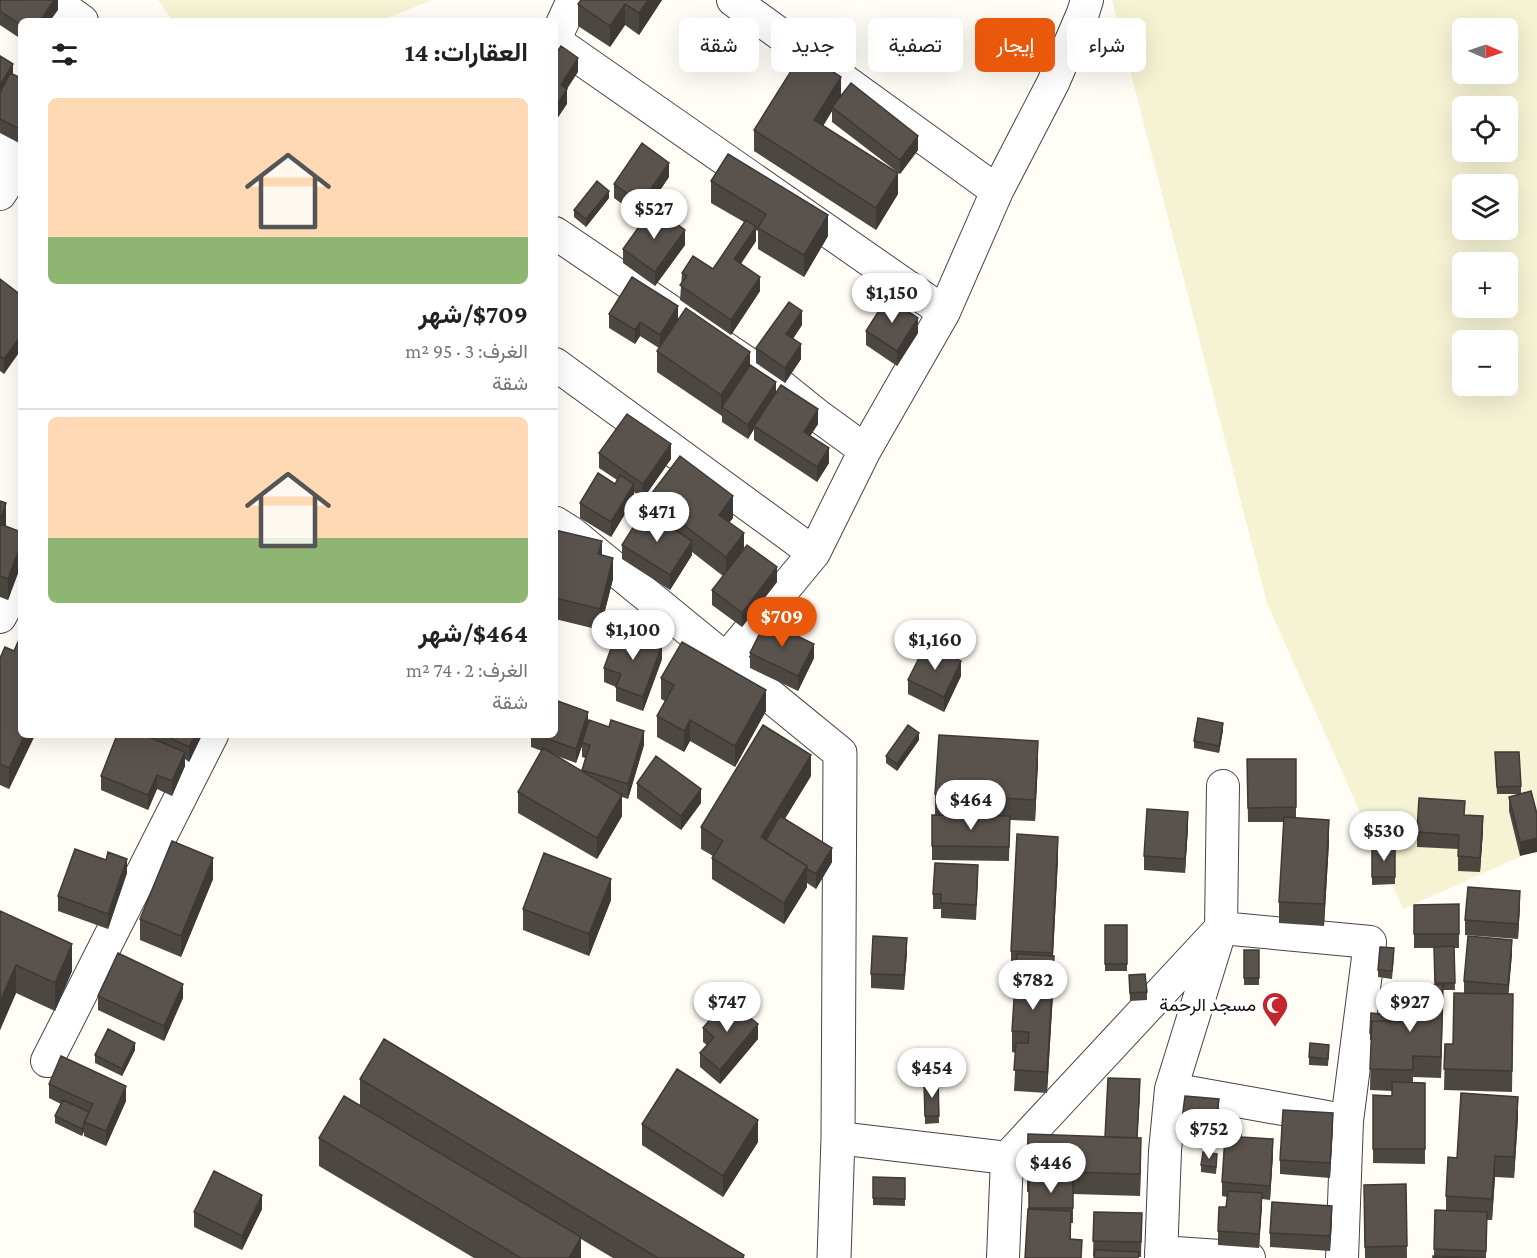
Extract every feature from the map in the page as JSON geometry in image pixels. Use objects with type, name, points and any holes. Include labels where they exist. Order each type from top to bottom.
[{"type":"street","points":[[53,0],[78,18]]},
{"type":"street","points":[[558,33],[573,0]]},
{"type":"street","points":[[733,0],[997,191]]},
{"type":"street","points":[[726,659],[814,553],[865,450],[944,312],[997,191],[1053,83],[1087,0]]},
{"type":"street","points":[[558,42],[944,312]]},
{"type":"street","points":[[0,149],[18,162]]},
{"type":"street","points":[[0,194],[18,168]]},
{"type":"street","points":[[558,235],[781,386],[865,450]]},
{"type":"street","points":[[558,366],[814,553]]},
{"type":"street","points":[[558,525],[571,533],[840,753],[838,1138],[834,1258]]},
{"type":"street","points":[[0,617],[18,584]]},
{"type":"street","points":[[47,1060],[210,738]]},
{"type":"street","points":[[1223,786],[1221,928],[1171,1089],[1165,1151],[1161,1255],[1249,1258]]},
{"type":"street","points":[[1221,928],[1370,942],[1347,1121],[1342,1258]]},
{"type":"street","points":[[1003,1258],[1007,1158],[1221,928]]},
{"type":"street","points":[[1171,1089],[1347,1121]]},
{"type":"street","points":[[838,1138],[1007,1158]]},
{"type":"shaded area","points":[[158,0],[432,0],[387,18],[171,18]]},
{"type":"shaded area","points":[[1112,0],[1537,0],[1537,849],[1403,909],[1267,603],[1131,72],[1146,72],[1146,18],[1117,18]]},
{"type":"building","points":[[0,0],[54,0],[42,18],[18,18],[18,23],[0,11]]},
{"type":"building","points":[[581,0],[648,0],[639,13],[625,4],[610,26],[578,4]]},
{"type":"building","points":[[561,46],[578,58],[561,85],[567,89],[558,103],[558,50]]},
{"type":"building","points":[[0,56],[13,64],[0,85]]},
{"type":"building","points":[[790,72],[833,72],[841,77],[814,120],[898,173],[876,208],[754,130]]},
{"type":"building","points":[[10,73],[18,77],[18,128],[0,119],[0,93]]},
{"type":"building","points":[[851,83],[918,136],[900,160],[832,107]]},
{"type":"building","points":[[642,143],[669,163],[641,203],[614,184]]},
{"type":"building","points":[[728,154],[828,215],[804,255],[758,228],[766,214],[711,181]]},
{"type":"building","points":[[597,181],[609,191],[586,219],[574,210]]},
{"type":"building","points":[[653,207],[685,230],[655,272],[623,249]]},
{"type":"building","points":[[746,220],[756,227],[734,259],[760,277],[731,320],[680,285],[687,276],[682,273],[693,256],[713,269]]},
{"type":"building","points":[[632,277],[678,306],[660,335],[640,322],[635,330],[609,314]]},
{"type":"building","points":[[0,279],[18,293],[18,340],[4,359],[0,356]]},
{"type":"building","points":[[887,298],[918,318],[897,351],[866,331]]},
{"type":"building","points":[[789,302],[802,311],[786,334],[801,344],[785,368],[756,348]]},
{"type":"building","points":[[686,308],[750,352],[721,395],[657,351]]},
{"type":"building","points":[[750,365],[776,382],[748,425],[722,407]]},
{"type":"building","points":[[781,385],[818,409],[804,432],[829,448],[817,467],[754,426]]},
{"type":"building","points":[[627,414],[671,444],[643,484],[599,453]]},
{"type":"building","points":[[680,456],[733,496],[719,515],[744,533],[726,557],[648,498]]},
{"type":"building","points":[[598,473],[615,484],[620,475],[634,484],[611,522],[580,503]]},
{"type":"building","points":[[0,501],[6,503],[0,520]]},
{"type":"building","points":[[644,510],[692,541],[670,575],[622,545]]},
{"type":"building","points":[[0,524],[18,531],[18,552],[8,579],[0,576]]},
{"type":"building","points":[[558,531],[602,541],[598,554],[613,558],[600,609],[558,599]]},
{"type":"building","points":[[747,545],[777,567],[742,613],[712,590]]},
{"type":"building","points":[[766,621],[814,644],[798,676],[750,653]]},
{"type":"building","points":[[618,629],[662,645],[643,697],[616,687],[621,674],[604,668]]},
{"type":"building","points":[[18,642],[18,738],[24,738],[9,768],[0,764],[0,658],[5,647],[14,651]]},
{"type":"building","points":[[682,642],[766,690],[735,746],[690,720],[684,731],[657,716],[674,685],[661,678]]},
{"type":"building","points":[[926,644],[961,661],[944,697],[908,680]]},
{"type":"building","points":[[558,701],[588,712],[576,749],[545,738],[558,738]]},
{"type":"building","points":[[1198,718],[1223,723],[1219,746],[1194,741]]},
{"type":"building","points":[[589,720],[609,727],[611,720],[644,731],[628,784],[582,770],[590,745],[582,743]]},
{"type":"building","points":[[763,725],[811,755],[761,837],[807,866],[784,903],[712,858],[723,841],[701,827]]},
{"type":"building","points":[[908,725],[919,733],[897,764],[886,756]]},
{"type":"building","points":[[939,735],[1038,741],[1035,800],[935,794]]},
{"type":"building","points":[[116,738],[151,738],[185,752],[172,781],[157,775],[148,795],[101,776]]},
{"type":"building","points":[[170,738],[194,738],[189,747]]},
{"type":"building","points":[[543,748],[622,795],[597,838],[518,792]]},
{"type":"building","points":[[1495,752],[1519,752],[1521,786],[1497,787]]},
{"type":"building","points":[[656,756],[701,789],[681,816],[637,783]]},
{"type":"building","points":[[1247,759],[1296,759],[1296,807],[1248,808]]},
{"type":"building","points":[[1531,791],[1537,814],[1537,838],[1520,842],[1509,797]]},
{"type":"building","points":[[1419,798],[1465,801],[1464,815],[1483,816],[1480,858],[1458,856],[1459,835],[1417,832]]},
{"type":"building","points":[[1147,809],[1188,812],[1185,859],[1144,856]]},
{"type":"building","points":[[932,815],[1010,816],[1009,847],[932,846]]},
{"type":"building","points":[[780,816],[832,848],[816,874],[766,840]]},
{"type":"building","points":[[1284,817],[1329,820],[1324,904],[1279,902]]},
{"type":"building","points":[[1017,834],[1058,837],[1052,953],[1011,951]]},
{"type":"building","points":[[172,841],[213,858],[181,936],[140,919]]},
{"type":"building","points":[[1372,848],[1395,848],[1395,877],[1372,877]]},
{"type":"building","points":[[75,849],[106,860],[108,852],[127,859],[108,914],[58,896]]},
{"type":"building","points":[[544,853],[611,879],[589,934],[523,909]]},
{"type":"building","points":[[935,863],[978,865],[976,905],[941,903],[941,894],[933,894]]},
{"type":"building","points":[[1468,887],[1520,891],[1518,924],[1465,920]]},
{"type":"building","points":[[1459,904],[1459,934],[1414,934],[1414,905]]},
{"type":"building","points":[[0,911],[72,944],[55,983],[16,965],[0,1002]]},
{"type":"building","points":[[1105,925],[1127,925],[1127,964],[1105,964]]},
{"type":"building","points":[[873,936],[907,938],[904,975],[871,974]]},
{"type":"building","points":[[1468,936],[1512,940],[1508,985],[1464,981]]},
{"type":"building","points":[[1454,946],[1455,983],[1435,983],[1434,947]]},
{"type":"building","points":[[1380,947],[1394,948],[1392,971],[1378,970]]},
{"type":"building","points":[[1244,950],[1259,950],[1259,978],[1244,978]]},
{"type":"building","points":[[118,953],[183,984],[164,1026],[98,996]]},
{"type":"building","points":[[1017,954],[1054,956],[1047,1072],[1014,1070],[1016,1043],[1028,1043],[1029,1032],[1012,1031]]},
{"type":"building","points":[[1145,974],[1147,992],[1130,993],[1129,975]]},
{"type":"building","points":[[1413,984],[1443,985],[1441,1057],[1413,1056],[1413,1070],[1370,1069],[1372,1021],[1412,1022]]},
{"type":"building","points":[[1454,993],[1513,994],[1512,1071],[1444,1069],[1445,1044],[1453,1044]]},
{"type":"building","points":[[727,999],[758,1024],[720,1070],[700,1053],[714,1037],[703,1028]]},
{"type":"building","points":[[1371,1013],[1402,1016],[1401,1022],[1372,1021],[1370,1033]]},
{"type":"building","points":[[108,1029],[135,1043],[122,1069],[95,1055]]},
{"type":"building","points":[[384,1039],[744,1255],[743,1258],[658,1258],[360,1079]]},
{"type":"building","points":[[1310,1043],[1329,1045],[1328,1059],[1309,1057]]},
{"type":"building","points":[[61,1056],[126,1086],[106,1131],[84,1122],[93,1104],[49,1084]]},
{"type":"building","points":[[677,1069],[758,1120],[723,1176],[642,1124]]},
{"type":"building","points":[[1108,1078],[1140,1079],[1137,1138],[1105,1137]]},
{"type":"building","points":[[924,1082],[938,1082],[939,1116],[925,1116]]},
{"type":"building","points":[[1392,1082],[1425,1083],[1425,1149],[1373,1149],[1373,1095],[1392,1096]]},
{"type":"building","points":[[1461,1093],[1518,1097],[1514,1157],[1495,1156],[1492,1199],[1446,1196],[1448,1157],[1457,1158]]},
{"type":"building","points":[[344,1096],[581,1237],[569,1258],[521,1258],[319,1138]]},
{"type":"building","points":[[1185,1096],[1219,1099],[1216,1123],[1182,1119]]},
{"type":"building","points":[[63,1100],[89,1112],[82,1129],[55,1116]]},
{"type":"building","points":[[1283,1110],[1333,1113],[1330,1163],[1280,1160]]},
{"type":"building","points":[[1218,1124],[1241,1124],[1241,1136],[1218,1136]]},
{"type":"building","points":[[1028,1134],[1141,1138],[1140,1174],[1027,1171]]},
{"type":"building","points":[[1225,1136],[1273,1139],[1270,1186],[1222,1182]]},
{"type":"building","points":[[1203,1152],[1217,1154],[1216,1167],[1201,1165]]},
{"type":"building","points":[[214,1171],[262,1195],[242,1236],[194,1212]]},
{"type":"building","points":[[873,1177],[905,1178],[905,1199],[873,1198]]},
{"type":"building","points":[[1029,1179],[1073,1179],[1073,1208],[1029,1208]]},
{"type":"building","points":[[1406,1184],[1407,1246],[1365,1247],[1364,1185]]},
{"type":"building","points":[[1228,1191],[1262,1193],[1259,1234],[1218,1231],[1219,1207],[1226,1207]]},
{"type":"building","points":[[1272,1202],[1332,1206],[1330,1236],[1270,1233]]},
{"type":"building","points":[[1028,1209],[1071,1211],[1070,1239],[1082,1240],[1081,1258],[1025,1258]]},
{"type":"building","points":[[1435,1210],[1487,1212],[1486,1251],[1434,1249]]},
{"type":"building","points":[[1094,1212],[1142,1213],[1141,1242],[1093,1241]]},
{"type":"building","points":[[1095,1250],[1139,1252],[1138,1258],[1094,1258]]},
{"type":"building","points":[[1433,1256],[1484,1258],[1433,1258]]},
{"type":"place","name":"مسجد الرحمة","points":[[1275,1028]]}]
